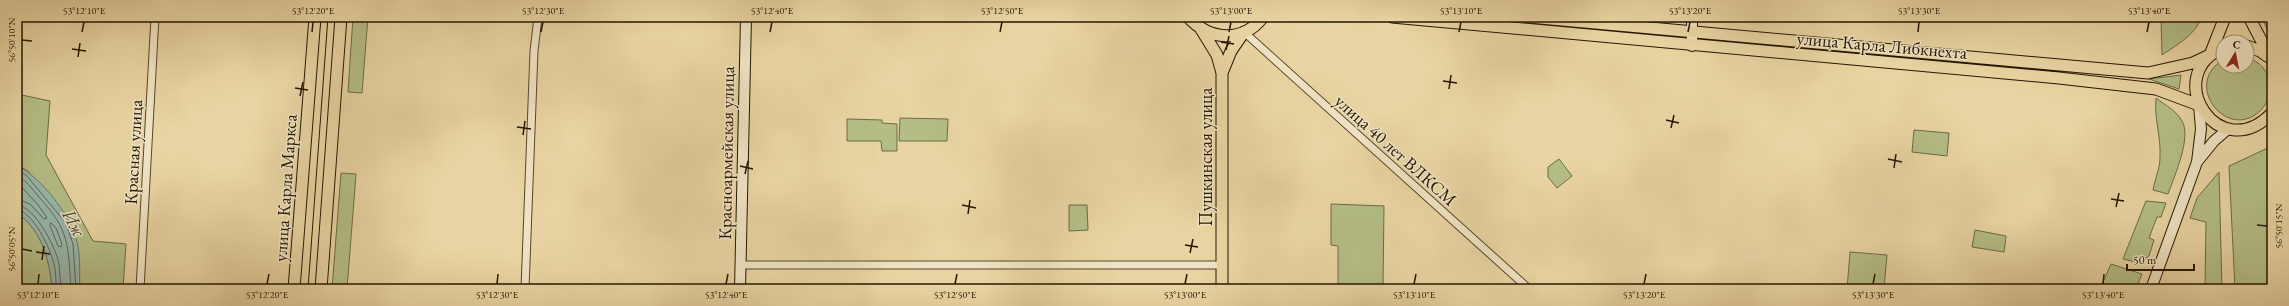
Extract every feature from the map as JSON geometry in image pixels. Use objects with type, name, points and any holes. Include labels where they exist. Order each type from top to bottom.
[{"type":"main road","name":"улица Карла Маркса","points":[[294,289],[315,17]]},
{"type":"main road","points":[[321,289],[341,17]]},
{"type":"main road","points":[[1188,17],[1201,29],[1222,37],[1244,32],[1263,19]]},
{"type":"main road","name":"улица Карла Либкнехта","points":[[1392,17],[1692,46],[2060,78],[2145,88],[2172,94],[2199,105]]},
{"type":"main road","name":"улица Карла Либкнехта","points":[[1529,17],[2148,73],[2193,63],[2215,52]]},
{"type":"main road","points":[[2225,17],[2210,55],[2202,66],[2197,78],[2196,92],[2199,105],[2206,116],[2216,124],[2228,129],[2247,129],[2268,120],[2272,113]]},
{"type":"main road","points":[[2249,17],[2272,60]]},
{"type":"main road","name":"Пушкинская улица","points":[[1201,29],[1217,55],[1222,73],[1222,289]]},
{"type":"main road","name":"Пушкинская улица","points":[[1222,73],[1231,51],[1244,32]]},
{"type":"main road","points":[[2255,49],[2272,60]]},
{"type":"street","name":"Красная улица","points":[[140,289],[155,17]]},
{"type":"street","points":[[525,289],[534,51],[538,17]]},
{"type":"street","name":"Красноармейская улица","points":[[740,289],[746,17]]},
{"type":"street","points":[[1692,17],[1692,46]]},
{"type":"street","name":"улица 40 лет ВЛКСМ","points":[[1244,32],[1529,289]]},
{"type":"street","points":[[2151,289],[2197,162],[2201,129],[2199,105]]},
{"type":"street","points":[[2197,162],[2214,141],[2228,129]]},
{"type":"street","points":[[740,265],[1222,265]]},
{"type":"green space","points":[[353,17],[368,17],[362,93],[348,92]]},
{"type":"green space","points":[[2161,17],[2201,17],[2199,23],[2190,34],[2179,44],[2162,55]]},
{"type":"green space","points":[[2263,17],[2272,17],[2272,36],[2265,25]]},
{"type":"green space","points":[[2255,61],[2260,64],[2268,76],[2270,86],[2270,93],[2266,103],[2260,111],[2247,119],[2235,119],[2223,115],[2214,106],[2208,95],[2207,82],[2211,70],[2215,67],[2215,74],[2255,74]]},
{"type":"green space","points":[[2181,75],[2179,89],[2149,79]]},
{"type":"green space","points":[[17,94],[50,101],[46,155],[93,241],[126,244],[123,289],[80,289],[77,244],[28,171],[17,165]]},
{"type":"green space","points":[[2156,98],[2180,117],[2185,128],[2184,147],[2168,194],[2153,190],[2160,157]]},
{"type":"green space","points":[[900,118],[948,119],[947,141],[899,141]]},
{"type":"green space","points":[[847,119],[882,120],[882,123],[897,124],[897,151],[882,151],[881,141],[847,141]]},
{"type":"green space","points":[[1914,130],[1949,133],[1947,156],[1912,152]]},
{"type":"green space","points":[[2272,146],[2272,289],[2235,289],[2229,166]]},
{"type":"green space","points":[[1559,159],[1572,176],[1557,188],[1548,177],[1548,167]]},
{"type":"green space","points":[[2219,172],[2222,289],[2205,289],[2206,222],[2190,218],[2197,198]]},
{"type":"green space","points":[[341,173],[356,174],[347,289],[332,289]]},
{"type":"green space","points":[[2146,201],[2166,203],[2161,217],[2157,217],[2149,238],[2154,240],[2149,256],[2140,263],[2123,259]]},
{"type":"green space","points":[[1331,204],[1384,206],[1383,289],[1338,289],[1338,246],[1331,245]]},
{"type":"green space","points":[[1069,205],[1087,205],[1088,230],[1069,231]]},
{"type":"green space","points":[[17,213],[26,220],[39,237],[47,257],[52,289],[17,289]]},
{"type":"green space","points":[[1975,230],[2006,236],[2004,252],[1972,247]]},
{"type":"green space","points":[[1850,252],[1887,255],[1884,289],[1847,289]]},
{"type":"green space","points":[[2111,264],[2142,274],[2136,289],[2100,289]]},
{"type":"water","name":"Иж","points":[[17,165],[27,171],[45,188],[54,198],[68,220],[77,242],[80,289],[52,289],[47,257],[39,237],[26,220],[17,213]]},
{"type":"tram line","points":[[308,289],[328,17]]}]
